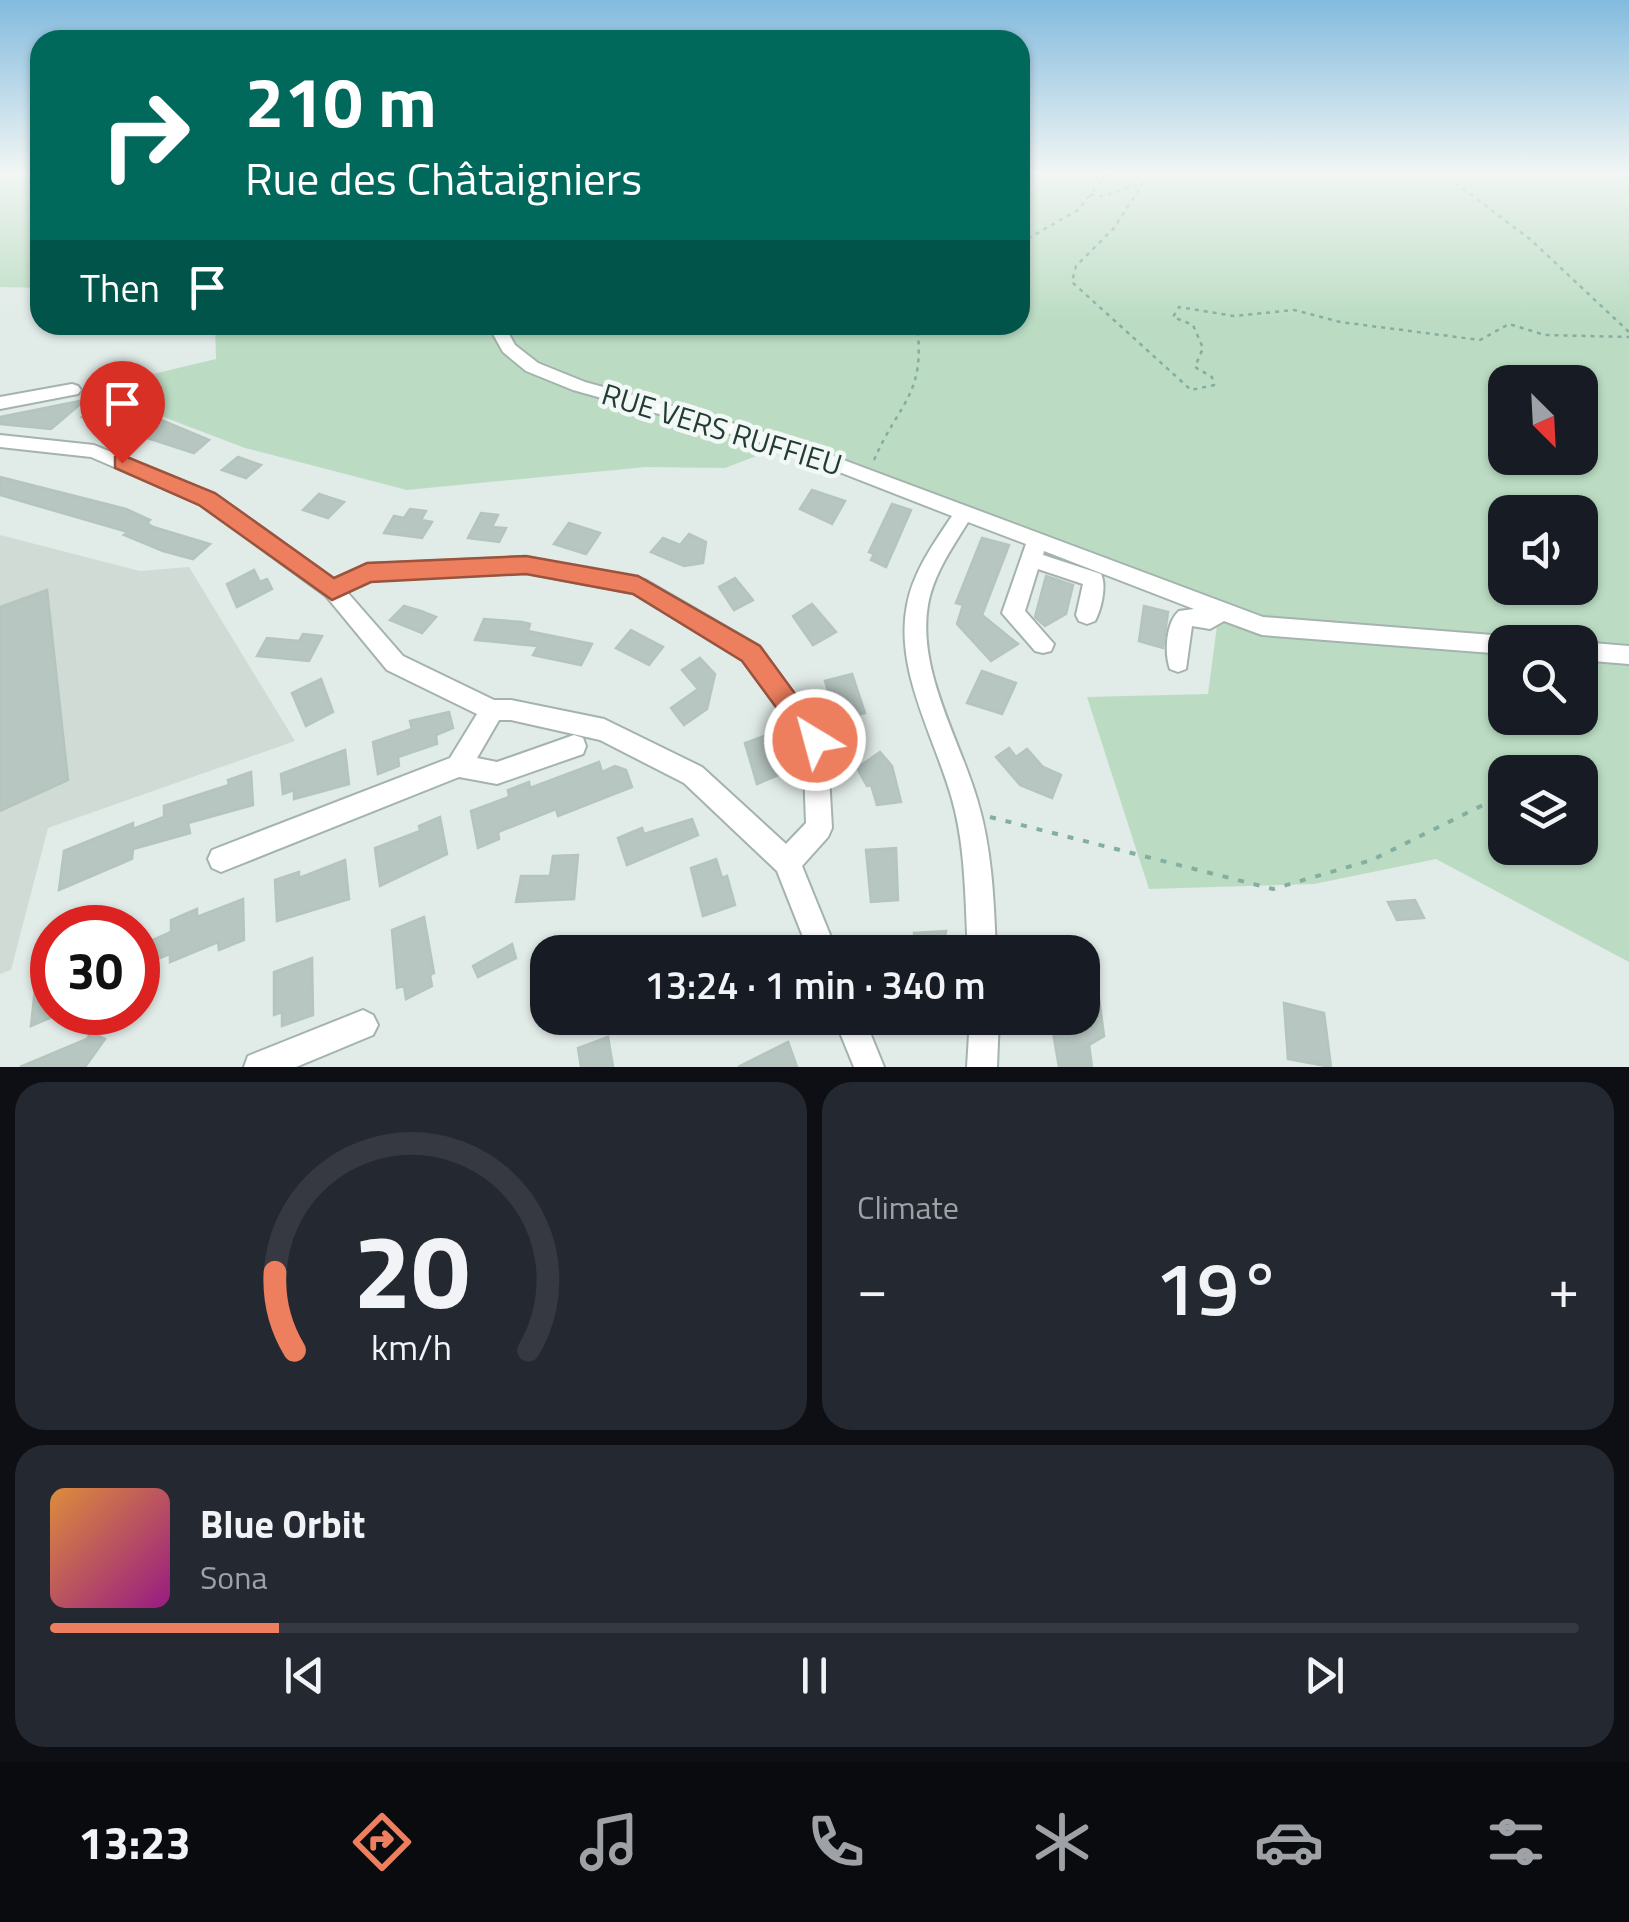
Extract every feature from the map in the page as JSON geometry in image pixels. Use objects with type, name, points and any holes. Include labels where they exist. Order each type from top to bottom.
[{"type":"street","name":"RUE VERS RUFFIEU","points":[[501,335],[508,348],[532,366],[579,386],[776,441],[965,511],[1035,549]]},
{"type":"street","points":[[0,402],[72,390]]},
{"type":"street","points":[[0,442],[94,451],[207,499],[332,590],[395,663],[492,710],[511,710],[604,730],[693,775],[787,862],[816,935]]},
{"type":"street","points":[[965,511],[932,564],[916,609],[926,679],[969,816],[978,871],[981,935]]},
{"type":"street","points":[[1035,549],[1262,626],[1488,644]]},
{"type":"street","points":[[1035,549],[1094,580],[1087,616]]},
{"type":"street","points":[[1035,549],[1012,613],[1044,644]]},
{"type":"street","points":[[332,590],[367,572],[526,565],[638,586],[751,654],[815,740],[819,828],[787,862]]},
{"type":"street","points":[[1178,662],[1181,621],[1187,617],[1210,620],[1219,612]]},
{"type":"street","points":[[1598,652],[1629,655]]},
{"type":"street","points":[[459,766],[492,710]]},
{"type":"street","points":[[221,859],[459,766],[497,773],[574,746]]},
{"type":"street","points":[[259,1067],[363,1024]]},
{"type":"street","points":[[856,1035],[869,1067]]},
{"type":"street","points":[[982,1067],[985,1035]]},
{"type":"path","points":[[1030,237],[1057,222]]},
{"type":"path","points":[[1118,222],[1076,266],[1072,282],[1191,390],[1206,390],[1214,385],[1212,377],[1195,368],[1203,348],[1193,325],[1173,317],[1179,307],[1234,316],[1294,310],[1340,322],[1480,340],[1509,324],[1544,335],[1629,334]]},
{"type":"path","points":[[1507,222],[1531,240],[1629,334]]},
{"type":"path","points":[[872,476],[874,457],[884,437],[914,398],[923,357],[919,335]]},
{"type":"path","points":[[969,816],[984,816],[1273,889],[1372,860],[1485,804]]},
{"type":"shaded area","points":[[0,535],[140,571],[189,567],[295,741],[48,828],[11,970],[0,974]]},
{"type":"green space","points":[[0,222],[30,222],[30,288],[0,287]]},
{"type":"green space","points":[[1030,222],[1629,222],[1629,962],[1436,859],[1314,884],[1149,889],[1087,697],[1208,694],[1218,618],[787,444],[725,468],[646,467],[407,490],[245,448],[90,389],[216,359],[215,335],[1030,335]]},
{"type":"building","points":[[85,400],[51,429],[0,424],[0,417]]},
{"type":"building","points":[[100,404],[157,423],[161,420],[209,440],[194,453],[82,417]]},
{"type":"building","points":[[238,457],[261,465],[246,478],[222,470]]},
{"type":"building","points":[[0,477],[126,509],[150,520],[147,523],[153,527],[210,544],[193,559],[163,551],[124,535],[128,532],[0,495]]},
{"type":"building","points":[[812,490],[845,501],[832,524],[800,509]]},
{"type":"building","points":[[319,494],[344,502],[328,518],[303,510]]},
{"type":"building","points":[[892,504],[911,510],[886,567],[871,560],[874,554],[869,552]]},
{"type":"building","points":[[410,509],[426,511],[421,520],[432,522],[422,538],[384,533],[394,516],[404,518]]},
{"type":"building","points":[[481,513],[498,515],[492,527],[506,528],[499,542],[468,538]]},
{"type":"building","points":[[569,523],[600,533],[586,554],[554,544]]},
{"type":"building","points":[[689,534],[706,542],[703,563],[684,566],[651,552],[663,538],[680,545]]},
{"type":"building","points":[[982,538],[1009,545],[982,615],[1018,644],[991,661],[957,624],[963,605],[956,603]]},
{"type":"building","points":[[254,570],[260,582],[267,579],[272,589],[237,607],[227,584]]},
{"type":"building","points":[[1046,576],[1073,585],[1066,614],[1045,626],[1035,617]]},
{"type":"building","points":[[735,578],[753,600],[734,610],[719,587]]},
{"type":"building","points":[[47,590],[68,780],[0,811],[0,607]]},
{"type":"building","points":[[812,604],[836,632],[813,645],[793,616]]},
{"type":"building","points":[[404,606],[436,617],[422,633],[390,620]]},
{"type":"building","points":[[1144,606],[1168,612],[1163,648],[1139,641]]},
{"type":"building","points":[[484,619],[522,622],[530,624],[528,631],[592,644],[581,665],[533,655],[538,646],[475,640]]},
{"type":"building","points":[[631,630],[663,647],[649,665],[616,648]]},
{"type":"building","points":[[303,634],[322,636],[309,661],[257,656],[267,638],[299,641]]},
{"type":"building","points":[[700,658],[715,674],[707,709],[684,725],[671,708],[698,689],[682,670]]},
{"type":"building","points":[[982,671],[1016,683],[1002,714],[967,703]]},
{"type":"building","points":[[852,674],[865,713],[837,719],[825,681]]},
{"type":"building","points":[[321,679],[333,712],[306,726],[292,693]]},
{"type":"building","points":[[449,712],[453,728],[436,735],[437,744],[398,757],[399,766],[378,774],[373,742],[412,729],[410,721]]},
{"type":"building","points":[[767,735],[783,773],[757,784],[745,743]]},
{"type":"building","points":[[1009,748],[1016,757],[1027,749],[1043,767],[1061,775],[1052,798],[1020,785],[996,757]]},
{"type":"building","points":[[345,750],[349,784],[294,799],[294,790],[283,794],[281,774]]},
{"type":"building","points":[[880,752],[892,766],[901,802],[877,805],[871,785],[867,786],[857,768]]},
{"type":"building","points":[[599,762],[602,772],[615,766],[626,770],[632,787],[558,816],[556,809],[498,832],[499,839],[478,848],[471,811],[509,797],[508,790],[529,782],[530,788]]},
{"type":"building","points":[[251,772],[253,805],[188,823],[190,833],[133,849],[132,859],[59,890],[64,851],[133,823],[133,829],[164,817],[164,806],[229,785],[228,780]]},
{"type":"building","points":[[440,817],[447,854],[380,886],[375,848],[420,831],[419,826]]},
{"type":"building","points":[[692,819],[698,835],[627,865],[618,838],[642,828],[644,834]]},
{"type":"building","points":[[896,848],[898,900],[871,902],[866,850]]},
{"type":"building","points":[[578,855],[574,899],[516,902],[521,876],[550,876],[553,856]]},
{"type":"building","points":[[716,859],[722,878],[727,876],[735,905],[703,916],[691,868]]},
{"type":"building","points":[[345,860],[349,899],[277,921],[275,880],[299,872],[299,878]]},
{"type":"building","points":[[243,899],[244,940],[219,950],[218,942],[170,962],[170,954],[160,958],[160,937],[171,932],[171,920],[197,909],[197,917]]},
{"type":"building","points":[[1415,900],[1424,918],[1397,920],[1388,902]]},
{"type":"building","points":[[424,917],[434,973],[430,975],[432,986],[406,999],[404,986],[397,988],[392,930]]},
{"type":"building","points":[[946,931],[945,935],[914,933]]},
{"type":"building","points":[[512,944],[516,958],[478,977],[473,966]]},
{"type":"building","points":[[312,958],[313,1015],[282,1026],[282,1012],[274,1015],[274,972]]},
{"type":"building","points":[[1284,1003],[1324,1013],[1331,1067],[1288,1059]]},
{"type":"building","points":[[1100,1006],[1104,1036],[1089,1045],[1092,1067],[1059,1067],[1054,1035],[1100,1035]]},
{"type":"building","points":[[97,1035],[105,1039],[85,1067],[20,1067]]},
{"type":"building","points":[[608,1037],[613,1067],[581,1067],[578,1048]]},
{"type":"building","points":[[788,1042],[797,1067],[738,1067]]},
{"type":"route","points":[[122,463],[207,499],[332,590],[367,572],[526,565],[638,586],[751,654],[815,740]]}]
